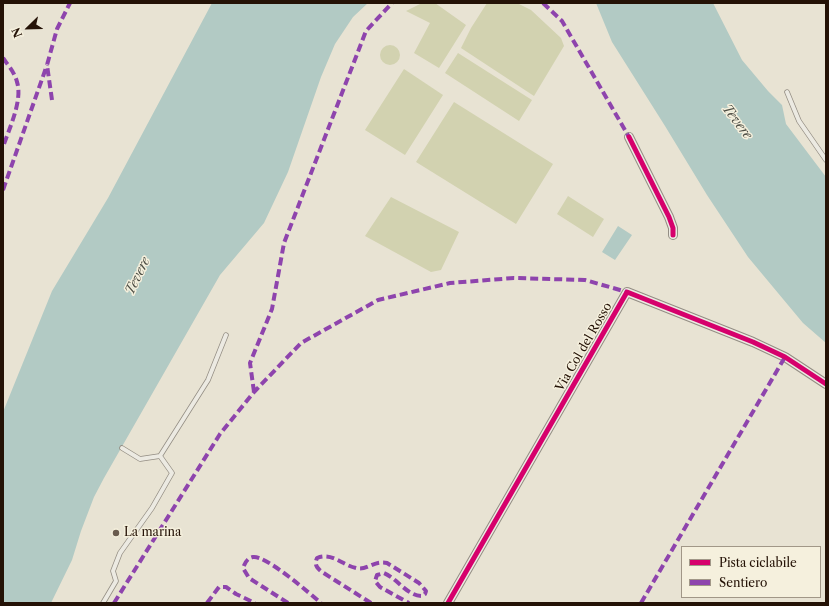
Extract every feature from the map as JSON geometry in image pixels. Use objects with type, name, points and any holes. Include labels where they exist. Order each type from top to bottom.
[{"type":"street","points":[[629,137],[669,217],[673,228],[673,235]]},
{"type":"street","name":"Via Col del Rosso","points":[[448,603],[627,292],[753,342],[785,358],[826,384]]},
{"type":"lane","points":[[787,92],[799,121],[826,160]]},
{"type":"lane","points":[[122,448],[140,459],[160,456],[208,380],[226,335]]},
{"type":"lane","points":[[103,603],[116,581],[113,571],[120,552],[152,508],[172,473],[160,456]]},
{"type":"green space","points":[[422,3],[435,3],[466,25],[439,68],[414,53],[430,23],[406,11]]},
{"type":"green space","points":[[487,3],[517,3],[531,10],[561,38],[564,46],[534,96],[461,48],[471,28]]},
{"type":"green space","points":[[386,45],[394,45],[400,51],[400,59],[394,65],[386,65],[380,59],[380,51]]},
{"type":"green space","points":[[458,53],[532,100],[519,121],[445,73]]},
{"type":"green space","points":[[404,69],[443,95],[405,155],[365,130]]},
{"type":"green space","points":[[454,102],[553,164],[516,224],[416,162]]},
{"type":"green space","points":[[568,196],[604,219],[593,237],[557,214]]},
{"type":"green space","points":[[391,197],[459,232],[441,270],[431,272],[365,236]]},
{"type":"water","name":"Tevere","points":[[212,3],[368,3],[353,17],[335,44],[321,77],[288,172],[264,223],[220,275],[104,478],[94,497],[72,560],[51,603],[3,603],[3,412],[52,291],[108,198]]},
{"type":"water","name":"Tevere","points":[[596,3],[713,3],[742,60],[782,105],[786,124],[826,177],[826,343],[803,323],[748,257],[707,195],[612,42]]},
{"type":"water","points":[[618,226],[632,235],[615,260],[602,252]]},
{"type":"marked path","points":[[52,100],[47,65],[57,29],[70,3]]},
{"type":"marked path","points":[[254,392],[250,363],[272,309],[284,243],[366,31],[392,3]]},
{"type":"marked path","points":[[543,3],[562,21],[629,137]]},
{"type":"marked path","points":[[3,58],[15,75],[18,89],[17,106],[3,147]]},
{"type":"marked path","points":[[3,190],[47,65]]},
{"type":"marked path","points":[[114,603],[220,434],[254,392],[301,343],[378,300],[450,283],[514,278],[585,280],[627,292]]},
{"type":"marked path","points":[[641,603],[785,357]]},
{"type":"marked path","points":[[288,603],[249,578],[243,568],[245,563],[253,557],[267,562],[277,568],[321,603]]},
{"type":"marked path","points":[[371,603],[320,571],[316,564],[317,558],[332,558],[360,569],[382,562],[387,563],[419,583],[426,591],[422,596],[417,595],[407,590],[384,573],[377,575],[375,581],[380,587],[409,603]]},
{"type":"marked path","points":[[207,603],[219,587],[226,587],[236,594],[255,603]]},
{"type":"cycle path","points":[[629,137],[669,217],[673,228],[673,235]]},
{"type":"cycle path","points":[[448,603],[627,292],[753,342],[785,357],[826,384]]},
{"type":"place","name":"La marina","points":[[116,533]]}]
